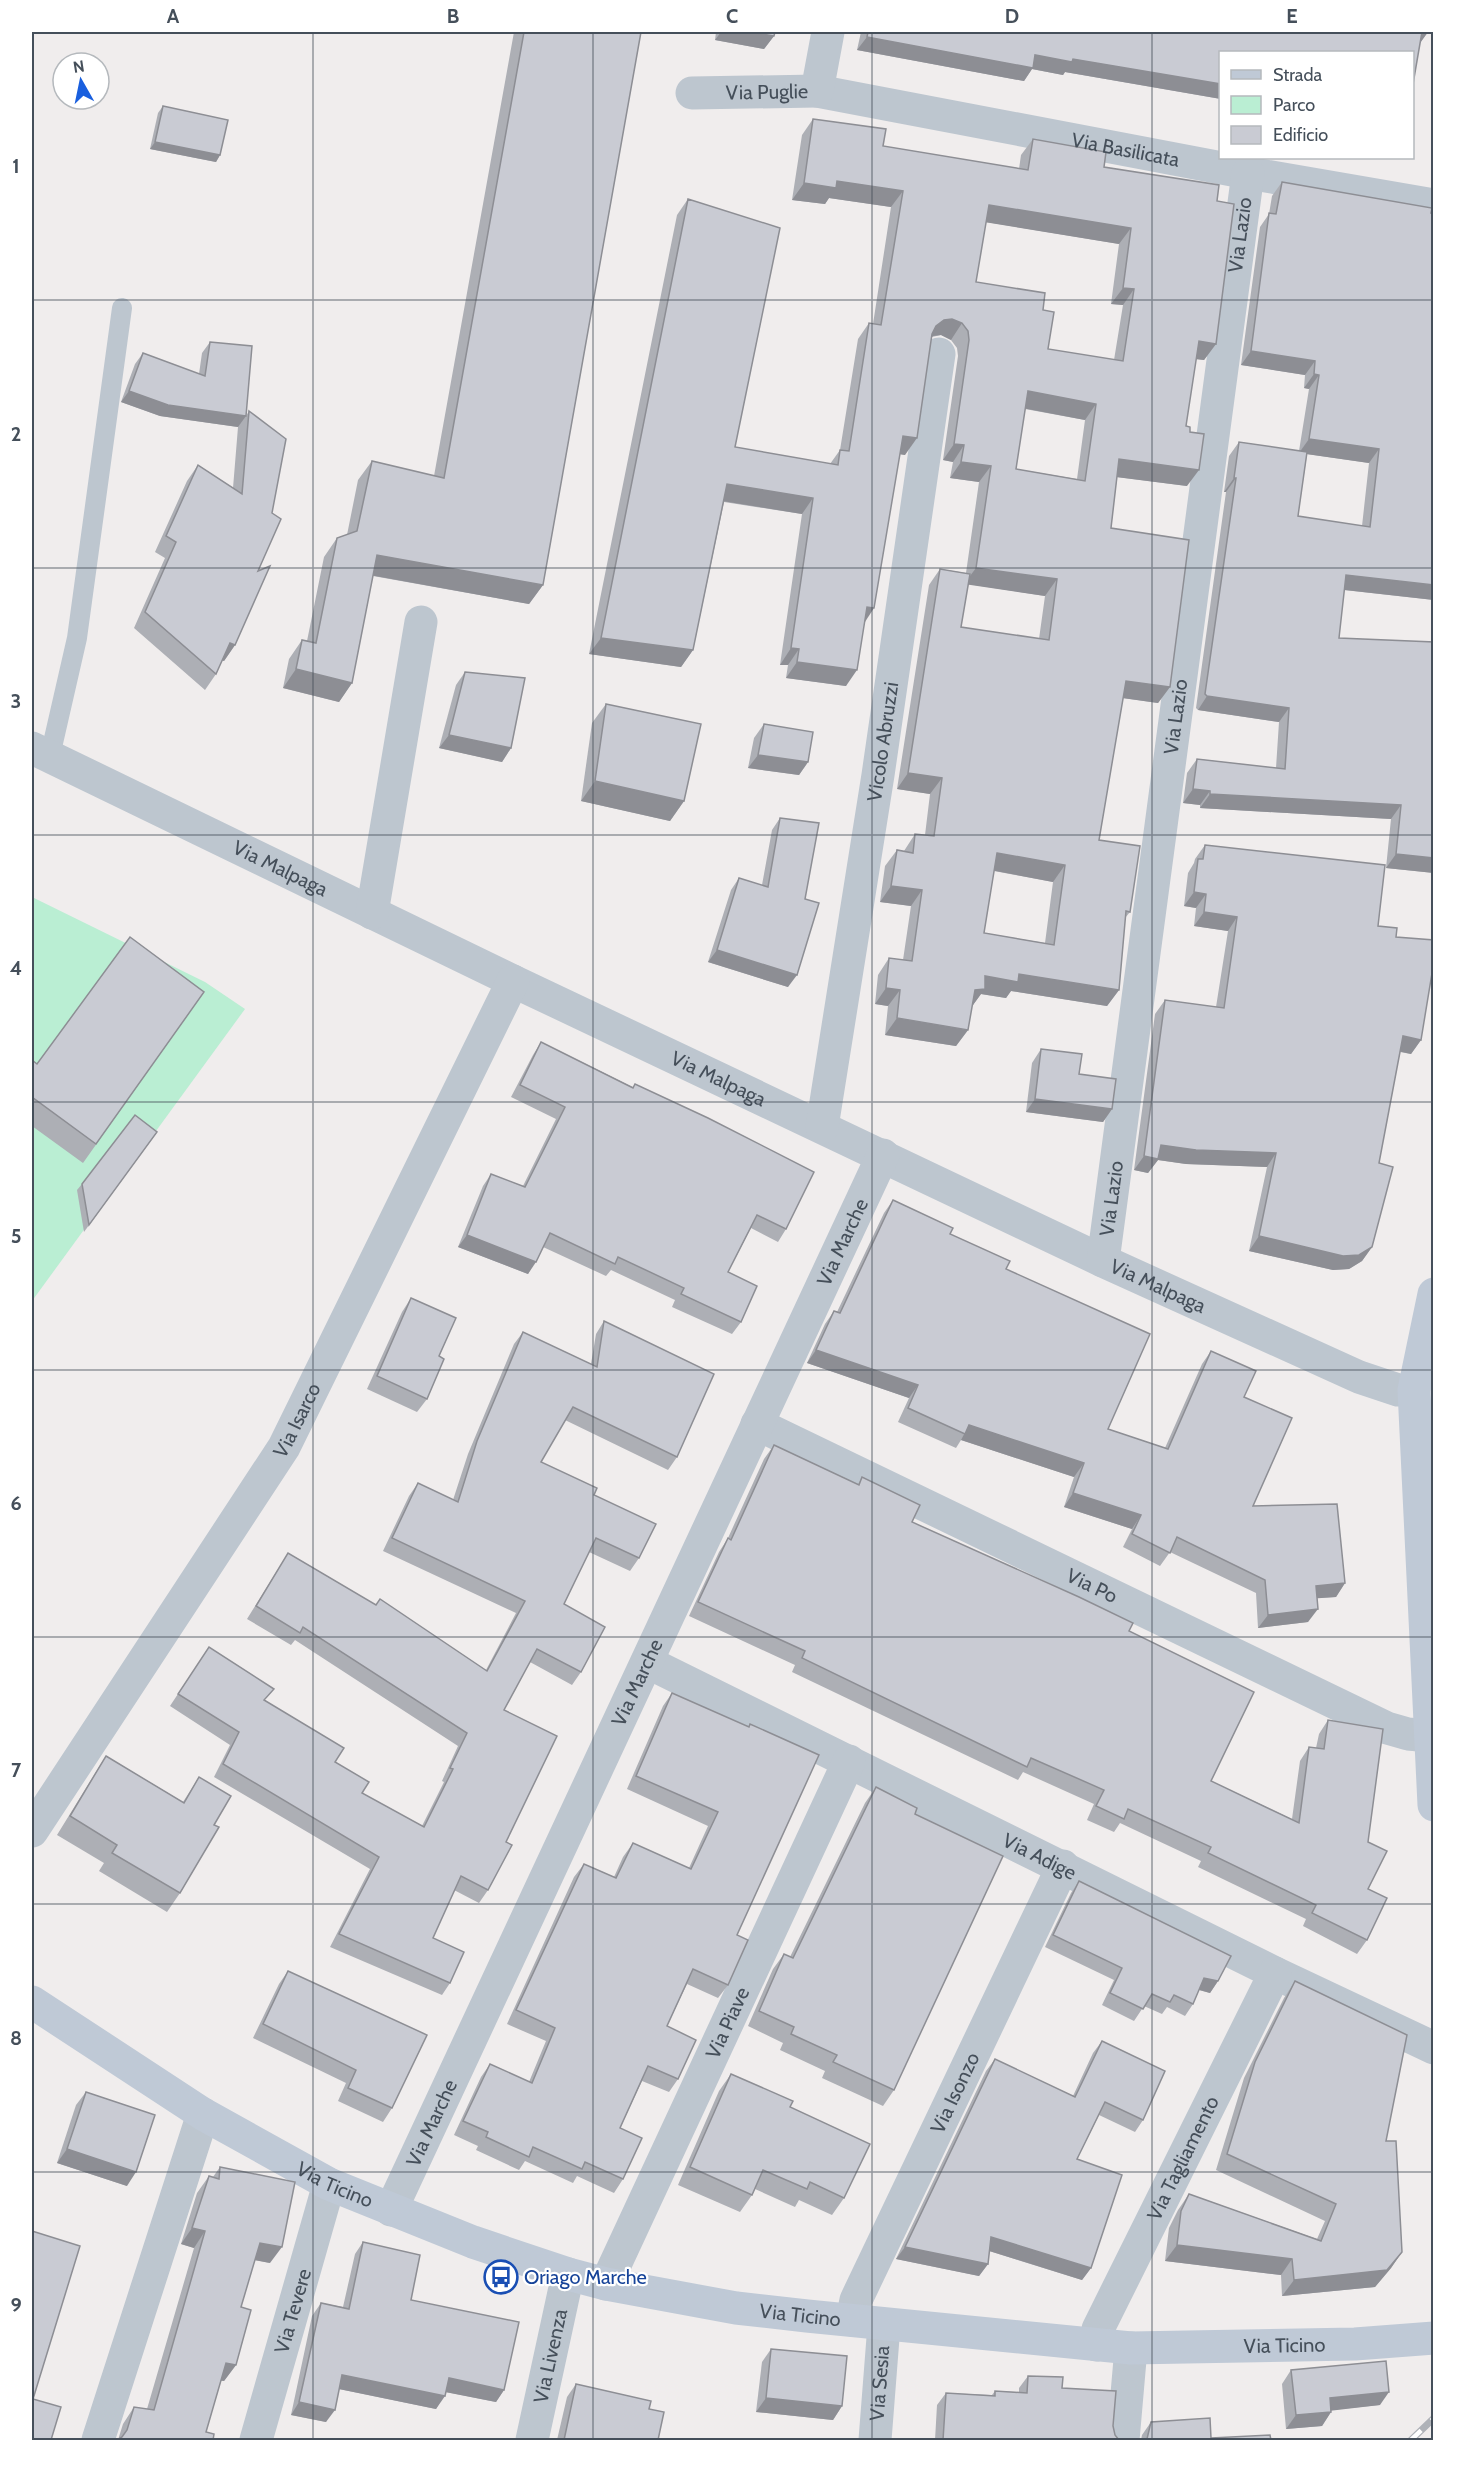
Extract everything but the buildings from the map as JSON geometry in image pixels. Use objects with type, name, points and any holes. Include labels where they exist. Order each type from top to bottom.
[{"type":"street","name":"Via Puglie","points":[[692,93],[817,91],[828,32]]},
{"type":"street","name":"Via Basilicata","points":[[817,91],[1434,206]]},
{"type":"street","name":"Via Lazio","points":[[1104,1261],[1248,173]]},
{"type":"street","name":"Vicolo Abruzzi","points":[[822,1127],[878,775],[939,354]]},
{"type":"street","points":[[372,913],[421,622]]},
{"type":"street","name":"Via Malpaga","points":[[41,752],[513,981],[1104,1261],[1359,1377],[1398,1390],[1414,1390]]},
{"type":"street","name":"Via Isarco","points":[[32,1831],[284,1447],[513,981]]},
{"type":"street","name":"Via Marche","points":[[391,2210],[883,1155]]},
{"type":"street","points":[[1434,1294],[1414,1390],[1434,1805]]},
{"type":"street","name":"Via Po","points":[[758,1424],[1387,1728],[1408,1734],[1430,1736]]},
{"type":"street","name":"Via Adige","points":[[647,1662],[1063,1866],[1275,1973],[1434,2048]]},
{"type":"street","name":"Via Piave","points":[[606,2284],[849,1761]]},
{"type":"street","name":"Via Isonzo","points":[[852,2320],[855,2300],[1063,1866]]},
{"type":"street","name":"Via Tagliamento","points":[[1096,2345],[1098,2329],[1275,1973]]},
{"type":"street","name":"Via Ticino","points":[[32,2002],[203,2114],[329,2184],[473,2242],[568,2274],[606,2284],[736,2308],[884,2325],[1131,2348],[1321,2345],[1434,2338]]},
{"type":"street","points":[[98,2440],[203,2114]]},
{"type":"street","name":"Via Tevere","points":[[256,2440],[329,2184]]},
{"type":"street","name":"Via Livenza","points":[[532,2440],[568,2274]]},
{"type":"street","name":"Via Sesia","points":[[875,2440],[884,2325]]},
{"type":"street","points":[[1123,2440],[1131,2348]]},
{"type":"lane","points":[[41,752],[77,638],[122,308]]},
{"type":"green space","points":[[32,897],[205,982],[245,1009],[32,1301]]},
{"type":"railway","points":[[1411,2440],[1434,2418]]},
{"type":"place","name":"Oriago Marche","points":[[501,2277]]}]
